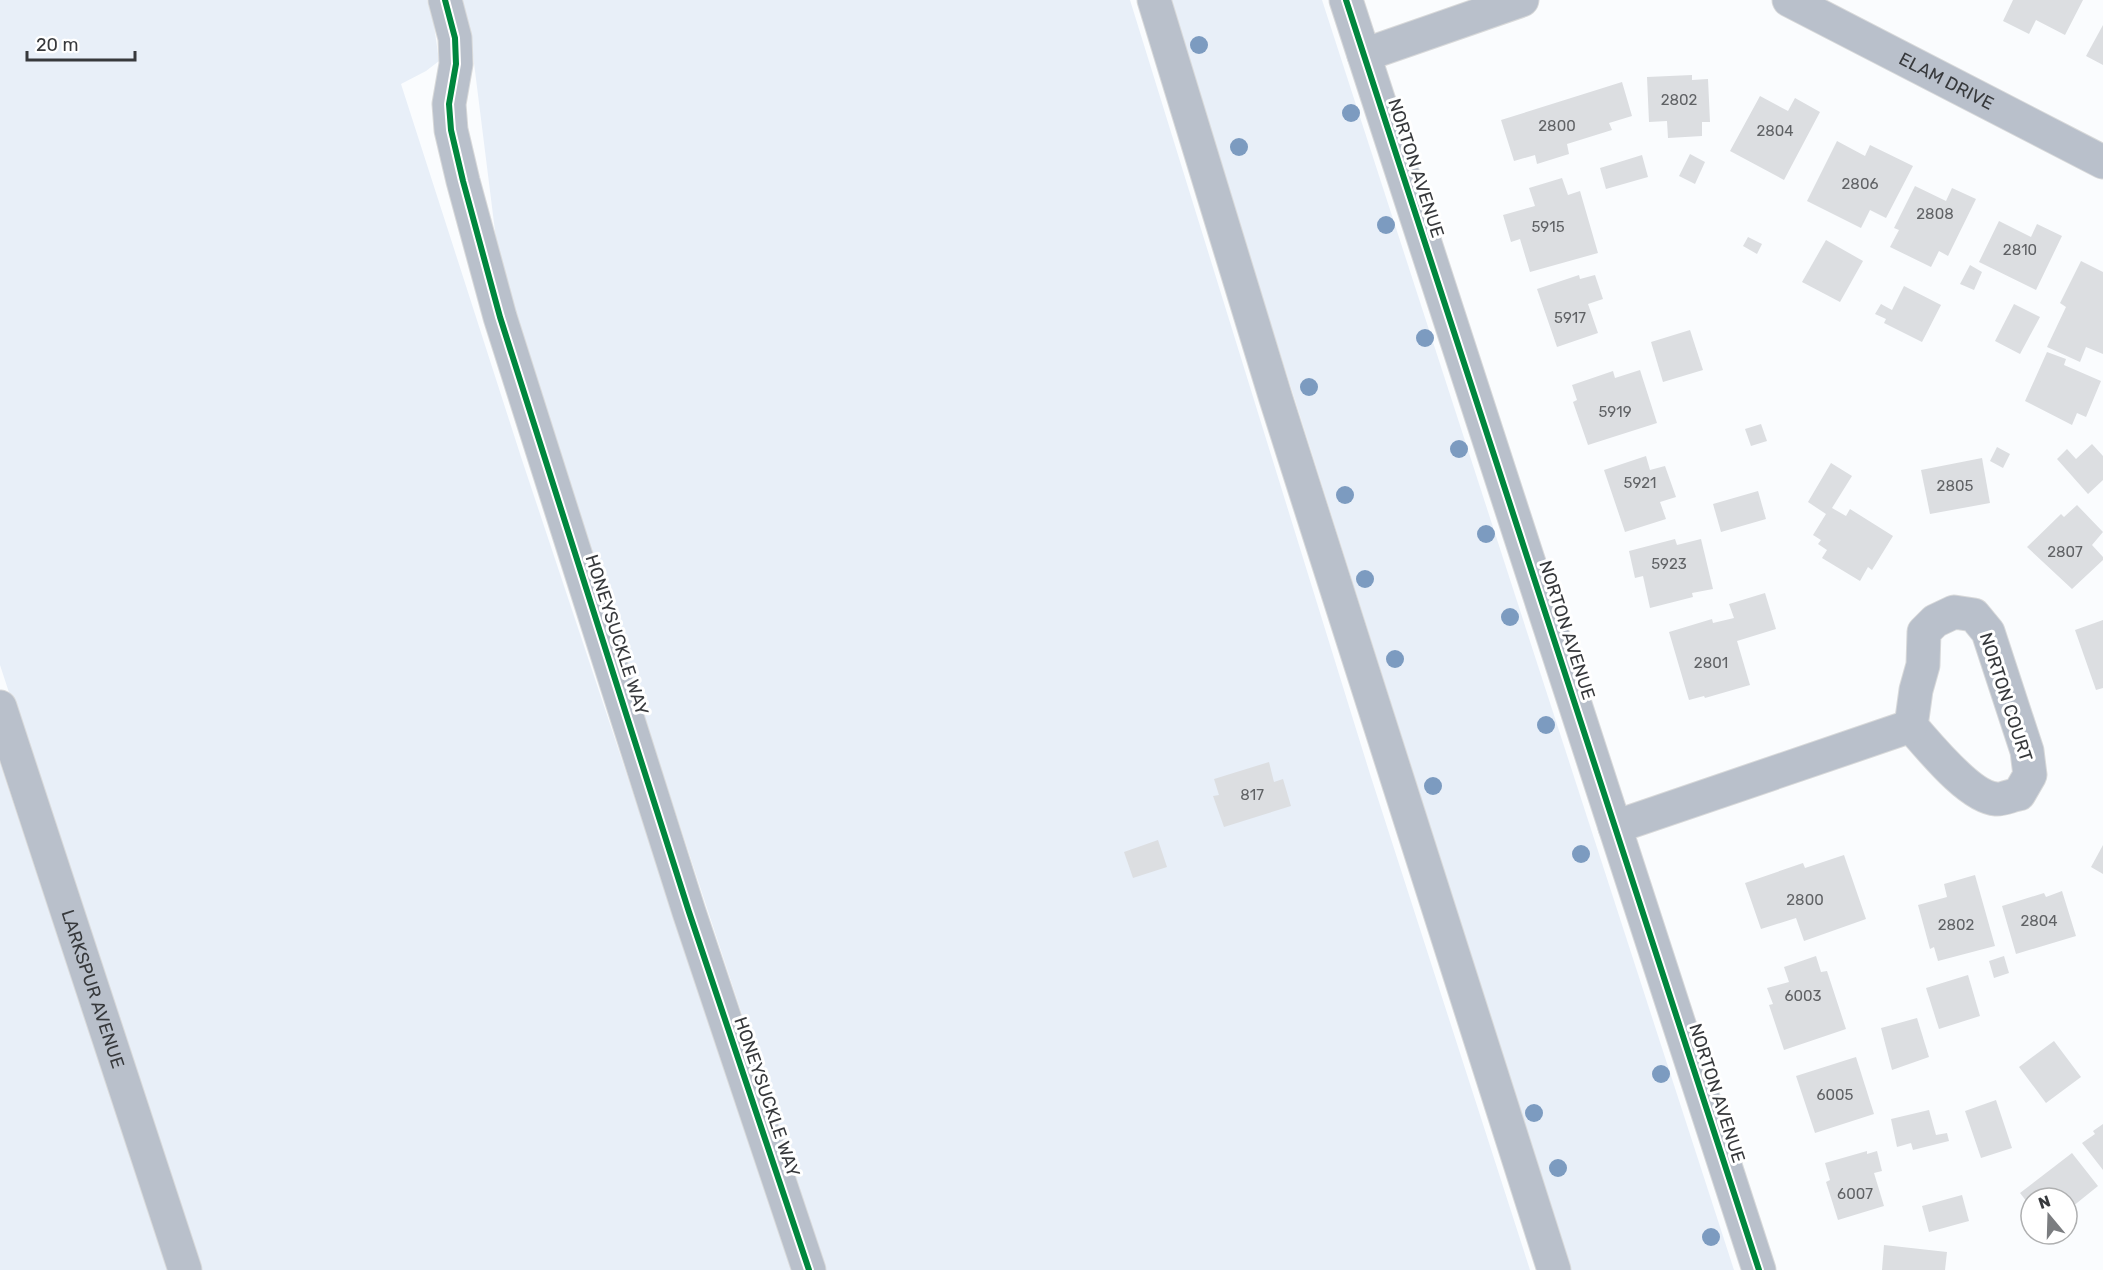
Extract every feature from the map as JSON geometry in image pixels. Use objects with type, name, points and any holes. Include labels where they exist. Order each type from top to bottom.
[{"type":"street","name":"HONEYSUCKLE WAY","points":[[445,0],[455,38],[456,64],[449,104],[451,130],[500,317],[689,912],[809,1270]]},
{"type":"street","points":[[1154,0],[1272,388],[1554,1270]]},
{"type":"street","name":"NORTON AVENUE","points":[[1346,0],[1759,1270]]},
{"type":"street","points":[[1364,55],[1522,0]]},
{"type":"street","name":"ELAM DRIVE","points":[[1789,0],[2103,162]]},
{"type":"street","name":"NORTON COURT","points":[[1954,612],[1974,615],[1988,632],[2027,751],[2030,775],[2019,794],[1996,800],[1974,791],[1911,726],[1916,690],[1923,665],[1924,632],[1935,621],[1954,612]]},
{"type":"street","name":"LARKSPUR AVENUE","points":[[0,707],[185,1270]]},
{"type":"street","points":[[1615,826],[1911,726]]},
{"type":"shaded area","points":[[0,0],[427,0],[434,25],[439,61],[426,71],[401,84],[521,457],[792,1270],[198,1270],[0,665]]},
{"type":"shaded area","points":[[461,0],[1130,0],[1370,774],[1530,1270],[826,1270],[535,385],[496,239],[470,31]]},
{"type":"shaded area","points":[[1168,0],[1322,0],[1734,1270],[1571,1270]]},
{"type":"shaded area","points":[[0,763],[168,1270],[0,1270]]},
{"type":"building","points":[[2013,0],[2083,0],[2065,35],[2036,20],[2029,34],[2003,21]]},
{"type":"building","points":[[2103,25],[2103,65],[2086,56]]},
{"type":"building","points":[[1692,75],[1692,80],[1708,79],[1710,122],[1702,122],[1702,136],[1668,138],[1667,121],[1649,122],[1647,77]]},
{"type":"building","points":[[1622,82],[1632,116],[1609,123],[1612,130],[1567,144],[1569,154],[1537,164],[1535,155],[1514,161],[1501,120]]},
{"type":"building","points":[[1760,96],[1788,111],[1795,98],[1820,112],[1784,180],[1730,151]]},
{"type":"building","points":[[1837,141],[1865,156],[1870,145],[1913,166],[1886,218],[1870,210],[1861,228],[1807,201]]},
{"type":"building","points":[[1690,154],[1705,162],[1695,184],[1679,176]]},
{"type":"building","points":[[1642,155],[1648,177],[1606,189],[1600,168]]},
{"type":"building","points":[[1562,178],[1568,195],[1580,191],[1598,253],[1530,272],[1520,239],[1511,242],[1503,215],[1535,206],[1529,188]]},
{"type":"building","points":[[1915,186],[1946,201],[1952,188],[1976,199],[1948,256],[1939,251],[1931,267],[1890,247],[1899,230],[1894,228]]},
{"type":"building","points":[[1999,221],[2031,237],[2037,224],[2062,236],[2036,290],[1979,262]]},
{"type":"building","points":[[1748,237],[1762,244],[1757,254],[1743,246]]},
{"type":"building","points":[[1826,240],[1863,261],[1840,302],[1802,282]]},
{"type":"building","points":[[2081,261],[2103,272],[2103,354],[2086,347],[2080,362],[2047,347],[2066,307],[2060,303]]},
{"type":"building","points":[[1970,265],[1982,272],[1974,290],[1960,284]]},
{"type":"building","points":[[1579,275],[1580,279],[1595,275],[1603,299],[1588,304],[1598,333],[1557,347],[1537,289]]},
{"type":"building","points":[[1904,286],[1941,305],[1922,342],[1884,323],[1886,319],[1875,314],[1881,304],[1892,310]]},
{"type":"building","points":[[2014,304],[2040,317],[2020,354],[1995,341]]},
{"type":"building","points":[[1690,330],[1703,370],[1663,382],[1651,342]]},
{"type":"building","points":[[2047,352],[2066,359],[2064,365],[2101,381],[2086,417],[2077,413],[2072,425],[2025,401]]},
{"type":"building","points":[[1640,370],[1657,423],[1588,445],[1573,402],[1577,400],[1572,385],[1613,371],[1615,378]]},
{"type":"building","points":[[1761,424],[1767,441],[1751,446],[1745,429]]},
{"type":"building","points":[[2092,444],[2103,456],[2103,480],[2088,494],[2057,459],[2067,449],[2076,459]]},
{"type":"building","points":[[1997,447],[2010,454],[2003,468],[1990,461]]},
{"type":"building","points":[[1646,456],[1650,470],[1665,466],[1676,497],[1660,502],[1666,519],[1625,532],[1604,470]]},
{"type":"building","points":[[1982,458],[1990,503],[1930,514],[1921,470]]},
{"type":"building","points":[[1831,463],[1852,476],[1832,508],[1846,516],[1850,509],[1893,536],[1872,570],[1868,567],[1860,581],[1822,558],[1827,550],[1818,544],[1821,540],[1813,535],[1826,514],[1808,502]]},
{"type":"building","points":[[1758,491],[1766,519],[1721,532],[1713,504]]},
{"type":"building","points":[[2077,505],[2103,532],[2092,545],[2103,560],[2072,589],[2027,547],[2061,514],[2064,517]]},
{"type":"building","points":[[1675,539],[1677,545],[1701,539],[1713,589],[1692,593],[1693,597],[1650,608],[1643,576],[1635,578],[1629,551]]},
{"type":"building","points":[[1765,593],[1776,629],[1737,641],[1750,685],[1705,698],[1704,696],[1689,700],[1669,632],[1712,619],[1713,623],[1734,618],[1729,604]]},
{"type":"building","points":[[2103,620],[2103,688],[2096,690],[2075,630]]},
{"type":"building","points":[[1269,762],[1274,782],[1283,779],[1291,806],[1224,827],[1213,796],[1219,795],[1214,779]]},
{"type":"building","points":[[1158,840],[1167,867],[1133,878],[1124,852]]},
{"type":"building","points":[[2103,845],[2103,874],[2091,867]]},
{"type":"building","points":[[1844,855],[1866,919],[1804,941],[1796,918],[1761,929],[1745,883],[1803,863],[1805,868]]},
{"type":"building","points":[[1975,875],[1995,946],[1938,961],[1934,947],[1930,949],[1918,905],[1947,897],[1944,884]]},
{"type":"building","points":[[2062,891],[2076,936],[2016,954],[2002,906],[2044,893],[2046,897]]},
{"type":"building","points":[[1816,956],[1821,972],[1827,971],[1846,1029],[1784,1050],[1769,1005],[1773,1004],[1767,988],[1789,982],[1784,967]]},
{"type":"building","points":[[2004,956],[2009,973],[1994,978],[1989,961]]},
{"type":"building","points":[[1968,975],[1980,1016],[1939,1029],[1926,988]]},
{"type":"building","points":[[1917,1018],[1929,1057],[1892,1070],[1881,1028]]},
{"type":"building","points":[[2054,1041],[2081,1077],[2046,1103],[2019,1067]]},
{"type":"building","points":[[1856,1057],[1874,1114],[1815,1133],[1796,1076]]},
{"type":"building","points":[[1996,1100],[2012,1148],[1981,1158],[1965,1111]]},
{"type":"building","points":[[1929,1110],[1936,1135],[1947,1133],[1949,1141],[1913,1150],[1911,1143],[1897,1147],[1891,1119]]},
{"type":"building","points":[[2103,1124],[2103,1170],[2082,1143],[2095,1134],[2093,1131]]},
{"type":"building","points":[[1867,1151],[1867,1154],[1877,1151],[1882,1171],[1874,1173],[1884,1206],[1838,1220],[1826,1182],[1830,1180],[1825,1163]]},
{"type":"building","points":[[2072,1153],[2098,1186],[2079,1201],[2079,1186],[2029,1186]]},
{"type":"building","points":[[1962,1195],[1969,1221],[1929,1232],[1922,1206]]},
{"type":"building","points":[[1884,1245],[1947,1252],[1945,1270],[1882,1270]]},
{"type":"cycle path","points":[[445,0],[455,38],[456,64],[449,104],[451,130],[500,317],[689,912],[809,1270]]},
{"type":"cycle path","points":[[1346,0],[1759,1270]]}]
